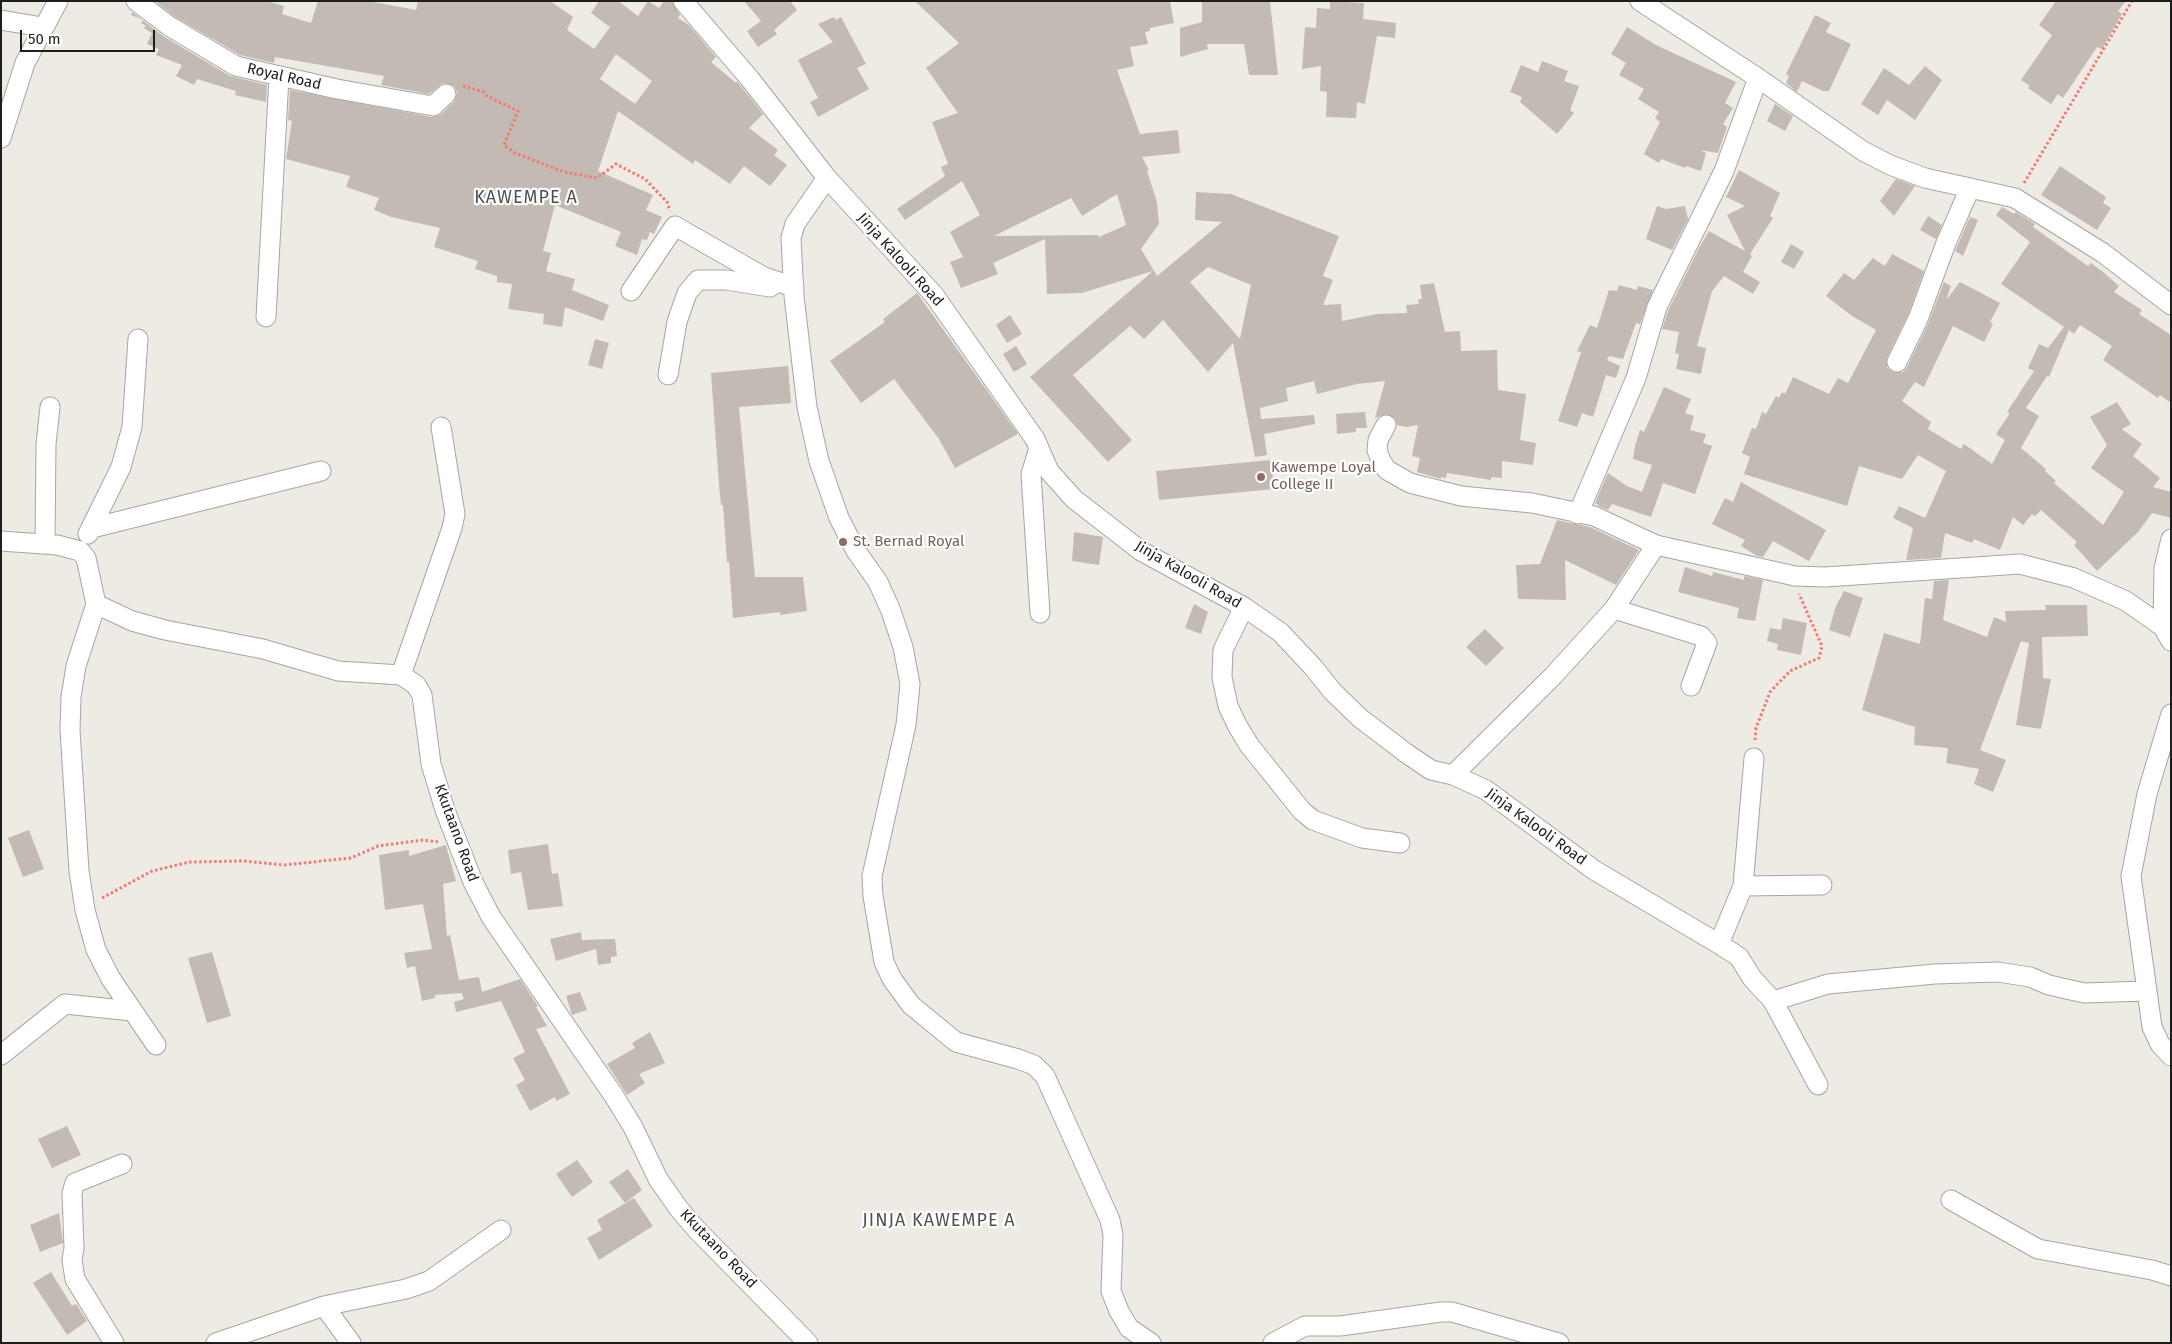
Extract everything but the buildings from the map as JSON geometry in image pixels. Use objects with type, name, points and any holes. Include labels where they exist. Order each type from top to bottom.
[{"type":"street","points":[[1,138],[25,63],[42,27],[58,1]]},
{"type":"street","name":"Royal Road","points":[[136,1],[169,26],[236,66],[280,77],[432,106],[446,94]]},
{"type":"street","name":"Jinja Kalooli Road","points":[[683,1],[750,79],[827,178],[934,295],[1039,448],[1049,471],[1074,499],[1141,551],[1244,608],[1280,632],[1313,667],[1333,692],[1384,738],[1431,770],[1453,774],[1486,790],[1594,870],[1719,944],[1739,958],[1752,978],[1773,1001],[1818,1085]]},
{"type":"street","points":[[1640,1],[1758,78],[1863,151],[1890,165],[1925,178],[2015,198],[2103,253],[2171,305]]},
{"type":"street","points":[[1,20],[42,27]]},
{"type":"street","points":[[266,317],[280,77]]},
{"type":"street","points":[[1578,514],[1636,378],[1657,307],[1724,171],[1758,78]]},
{"type":"street","points":[[827,178],[795,224],[791,238],[786,284],[807,407],[819,461],[839,518],[856,551],[878,582],[891,611],[903,647],[910,684],[906,725],[872,876],[873,896],[884,962],[892,980],[911,1006],[956,1042],[1018,1059],[1034,1066],[1045,1076],[1110,1220],[1113,1235],[1111,1291],[1119,1311],[1129,1328],[1151,1343]]},
{"type":"street","points":[[1897,362],[1918,320],[1946,243],[1970,188]]},
{"type":"street","points":[[631,291],[675,226],[728,258],[786,284]]},
{"type":"street","points":[[668,376],[677,322],[687,293],[698,280],[726,280],[770,288],[786,284]]},
{"type":"street","points":[[80,550],[121,467],[132,427],[138,339]]},
{"type":"street","points":[[45,544],[46,444],[50,407]]},
{"type":"street","points":[[1386,425],[1378,440],[1377,450],[1381,461],[1387,470],[1410,483],[1462,496],[1532,503],[1594,516],[1656,545],[1791,575],[1825,577],[2020,564],[2074,578],[2126,601],[2167,634]]},
{"type":"street","points":[[96,604],[112,613],[148,626],[263,649],[338,671],[401,675],[454,521],[455,514],[441,427]]},
{"type":"street","points":[[1039,448],[1031,474],[1040,613]]},
{"type":"street","points":[[92,528],[321,471]]},
{"type":"street","points":[[2167,634],[2164,568],[2171,539]]},
{"type":"street","points":[[1,541],[71,547],[80,550],[86,558],[96,604],[76,666],[70,721],[75,825],[85,910],[96,950],[103,966],[156,1045]]},
{"type":"street","points":[[1453,774],[1553,676],[1614,609],[1656,545]]},
{"type":"street","points":[[1244,608],[1223,650],[1222,677],[1228,706],[1249,745],[1302,811],[1313,820],[1362,838],[1400,842]]},
{"type":"street","points":[[1614,609],[1701,636],[1707,643],[1691,686]]},
{"type":"street","name":"Kkutaano Road","points":[[401,675],[416,685],[422,695],[431,764],[457,844],[491,917],[614,1096],[633,1127],[658,1179],[679,1209],[696,1230],[808,1343]]},
{"type":"street","points":[[2171,714],[2148,794],[2131,876],[2152,1027],[2160,1044],[2171,1056]]},
{"type":"street","points":[[1719,944],[1743,886],[1754,758]]},
{"type":"street","points":[[1743,886],[1822,885]]},
{"type":"street","points":[[1773,1001],[1828,984],[1935,974],[1998,972],[2030,977],[2050,985],[2084,993],[2146,991]]},
{"type":"street","points":[[1,1055],[65,1004],[132,1011]]},
{"type":"street","points":[[114,1343],[75,1279],[72,1260],[74,1248],[72,1193],[75,1183],[122,1164]]},
{"type":"street","points":[[1951,1200],[2038,1249],[2152,1270],[2171,1276]]},
{"type":"street","points":[[216,1343],[324,1306],[406,1289],[429,1281],[501,1230]]},
{"type":"street","points":[[324,1306],[351,1343]]},
{"type":"street","points":[[1273,1343],[1305,1326],[1340,1326],[1441,1312],[1452,1312],[1559,1343]]},
{"type":"path","points":[[2015,198],[2132,1]]},
{"type":"path","points":[[446,94],[458,84],[484,92],[487,96],[518,110],[504,145],[515,153],[564,172],[597,178],[616,164],[645,179],[667,202],[675,226]]},
{"type":"path","points":[[1754,758],[1756,728],[1770,692],[1790,671],[1819,658],[1822,646],[1813,630],[1791,575]]},
{"type":"path","points":[[85,910],[113,891],[152,871],[190,862],[244,861],[284,865],[351,858],[378,846],[423,840],[457,844]]},
{"type":"place","name":"Kawempe Loyal College II","points":[[1261,477]]},
{"type":"place","name":"St. Bernad Royal","points":[[843,542]]},
{"type":"district","name":"KAWEMPE A","points":[[526,198]]},
{"type":"district","name":"JINJA KAWEMPE A","points":[[939,1221]]}]
